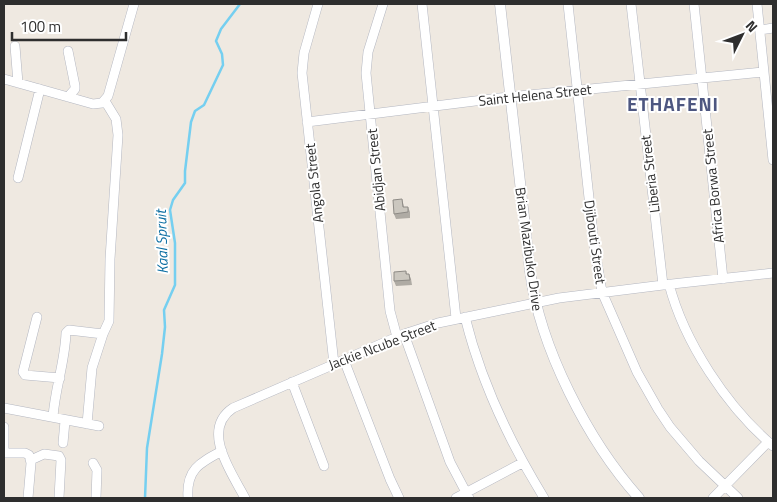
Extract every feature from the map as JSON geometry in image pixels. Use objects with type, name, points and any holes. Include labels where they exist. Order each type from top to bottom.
[{"type":"street","points":[[102,103],[134,4]]},
{"type":"street","name":"Angola Street","points":[[318,4],[303,62],[303,86],[334,364]]},
{"type":"street","name":"Abidjan Street","points":[[383,4],[367,57],[366,74],[390,310],[450,462],[467,495]]},
{"type":"street","points":[[422,4],[433,106],[461,318],[492,401],[522,463],[544,498]]},
{"type":"street","name":"Brian Mazibuko Drive","points":[[500,4],[535,302],[548,342],[575,402],[609,459],[639,498]]},
{"type":"street","name":"Djibouti Street","points":[[568,4],[594,244],[602,292],[633,364],[658,409],[685,445],[724,487],[738,498]]},
{"type":"street","name":"Liberia Street","points":[[631,4],[639,84],[666,284],[683,322],[711,373],[745,418],[771,444]]},
{"type":"street","name":"Africa Borwa Street","points":[[694,4],[723,279]]},
{"type":"street","points":[[757,4],[773,160]]},
{"type":"street","points":[[760,30],[773,28]]},
{"type":"street","points":[[15,46],[18,83]]},
{"type":"street","points":[[68,51],[75,89],[68,96]]},
{"type":"street","name":"Saint Helena Street","points":[[307,122],[510,97],[764,72]]},
{"type":"street","points":[[4,79],[94,104],[102,103]]},
{"type":"street","points":[[18,178],[40,89]]},
{"type":"street","points":[[87,424],[92,368],[109,321],[109,266],[118,135],[116,119],[102,103]]},
{"type":"street","name":"Jackie Ncube Street","points":[[222,451],[218,430],[221,420],[228,412],[292,382],[425,326],[535,302],[666,284],[773,273]]},
{"type":"street","points":[[37,317],[22,372],[26,375],[60,378]]},
{"type":"street","points":[[53,417],[66,344],[66,333],[69,330],[103,334]]},
{"type":"street","points":[[344,360],[390,479],[400,498]]},
{"type":"street","points":[[292,382],[324,466]]},
{"type":"street","points":[[4,408],[99,426]]},
{"type":"street","points":[[63,444],[65,421]]},
{"type":"street","points":[[4,427],[4,453],[27,453],[31,460],[28,498]]},
{"type":"street","points":[[713,498],[771,444]]},
{"type":"street","points":[[188,498],[189,481],[196,467],[222,451],[245,498]]},
{"type":"street","points":[[31,460],[41,455],[59,456],[59,498]]},
{"type":"street","points":[[456,498],[467,495],[522,463]]},
{"type":"street","points":[[93,464],[97,470],[96,498]]},
{"type":"building","points":[[402,199],[403,207],[408,207],[408,212],[394,214],[393,200]]},
{"type":"building","points":[[406,271],[406,274],[409,274],[410,280],[394,281],[394,272]]},
{"type":"waterway","name":"Kaal Spruit","points":[[145,498],[147,448],[162,354],[165,327],[164,310],[175,285],[175,243],[170,210],[173,200],[185,183],[191,122],[195,111],[204,105],[223,65],[222,54],[216,41],[221,29],[240,4]]},
{"type":"district","name":"ETHAFENI","points":[[673,104]]}]
